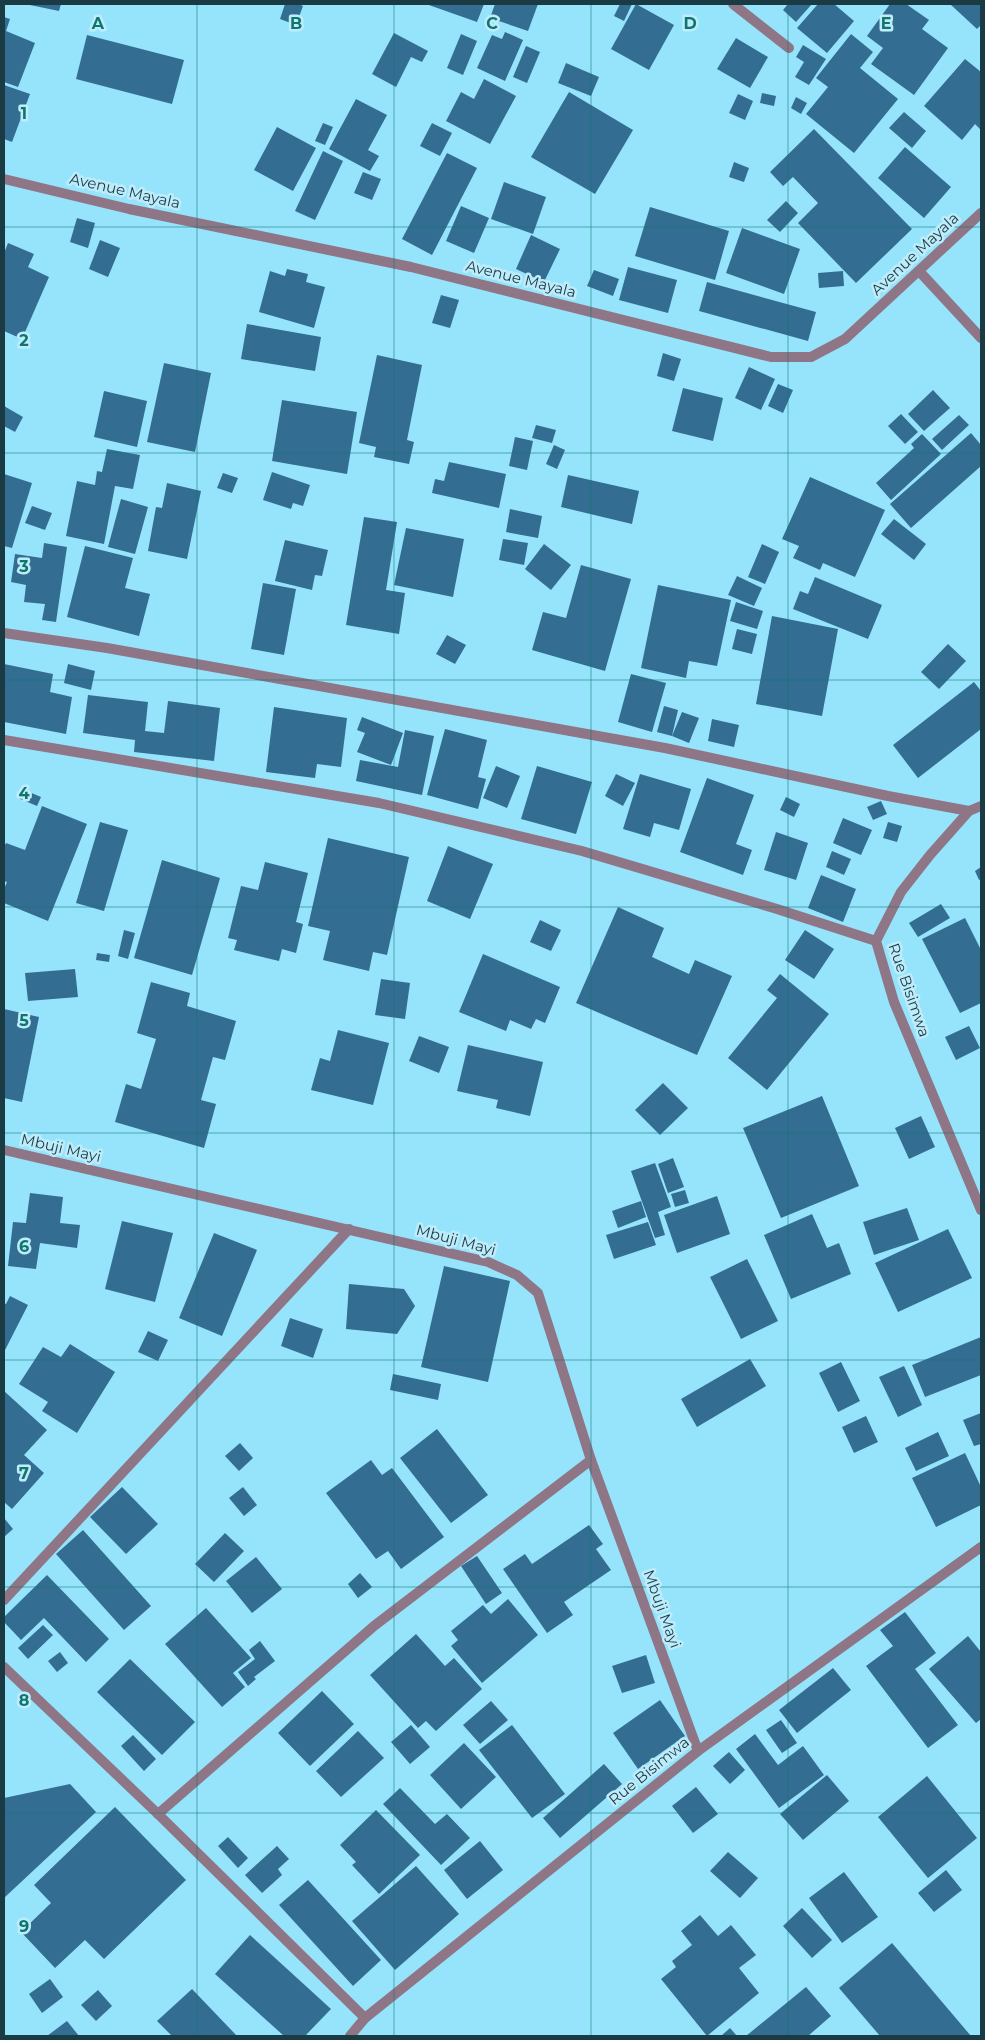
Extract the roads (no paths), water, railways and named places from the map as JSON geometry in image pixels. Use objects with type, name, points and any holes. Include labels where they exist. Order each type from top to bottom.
[{"type":"street","points":[[733,4],[789,48]]},
{"type":"street","name":"Avenue Mayala","points":[[4,179],[129,209],[411,267],[771,357],[811,358],[845,339],[981,213]]},
{"type":"street","points":[[919,271],[981,338]]},
{"type":"street","points":[[4,633],[107,648],[665,748],[888,796],[968,811]]},
{"type":"street","points":[[4,740],[379,803],[582,851],[777,909],[876,941]]},
{"type":"street","name":"Rue Bisimwa","points":[[981,806],[968,811],[901,892],[876,941],[894,1002],[981,1210]]},
{"type":"street","name":"Mbuji Mayi","points":[[4,1150],[488,1262],[516,1275],[538,1293],[591,1460],[698,1750]]},
{"type":"street","points":[[4,1600],[349,1229]]},
{"type":"street","points":[[158,1814],[374,1626],[591,1460]]},
{"type":"street","name":"Rue Bisimwa","points":[[350,2036],[365,2018],[698,1750],[981,1547]]},
{"type":"street","points":[[4,1667],[158,1814],[365,2018]]}]
